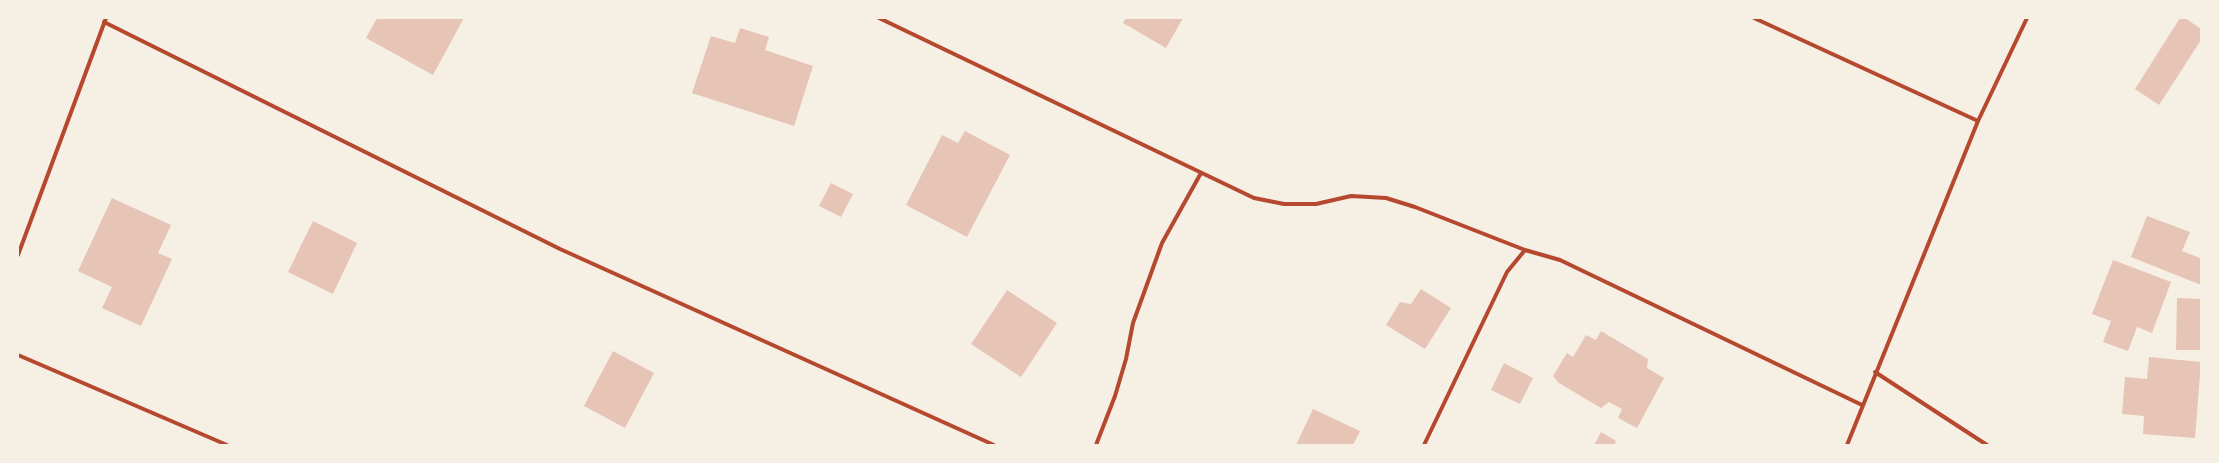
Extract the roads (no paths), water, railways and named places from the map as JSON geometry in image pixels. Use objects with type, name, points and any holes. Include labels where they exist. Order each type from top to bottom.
[{"type":"street","points":[[878,18],[1254,198],[1284,204],[1316,204],[1351,196],[1386,198],[1415,207],[1525,250],[1560,260],[1862,404]]},
{"type":"street","points":[[1754,18],[1978,121]]},
{"type":"street","points":[[1846,445],[1978,121],[2027,18]]},
{"type":"street","points":[[18,255],[105,20],[560,249],[994,445]]},
{"type":"street","points":[[1096,445],[1122,374],[1133,323],[1162,243],[1201,173]]},
{"type":"street","points":[[1424,445],[1508,272],[1525,250]]},
{"type":"street","points":[[18,355],[227,445]]},
{"type":"street","points":[[1875,372],[1987,445]]}]
